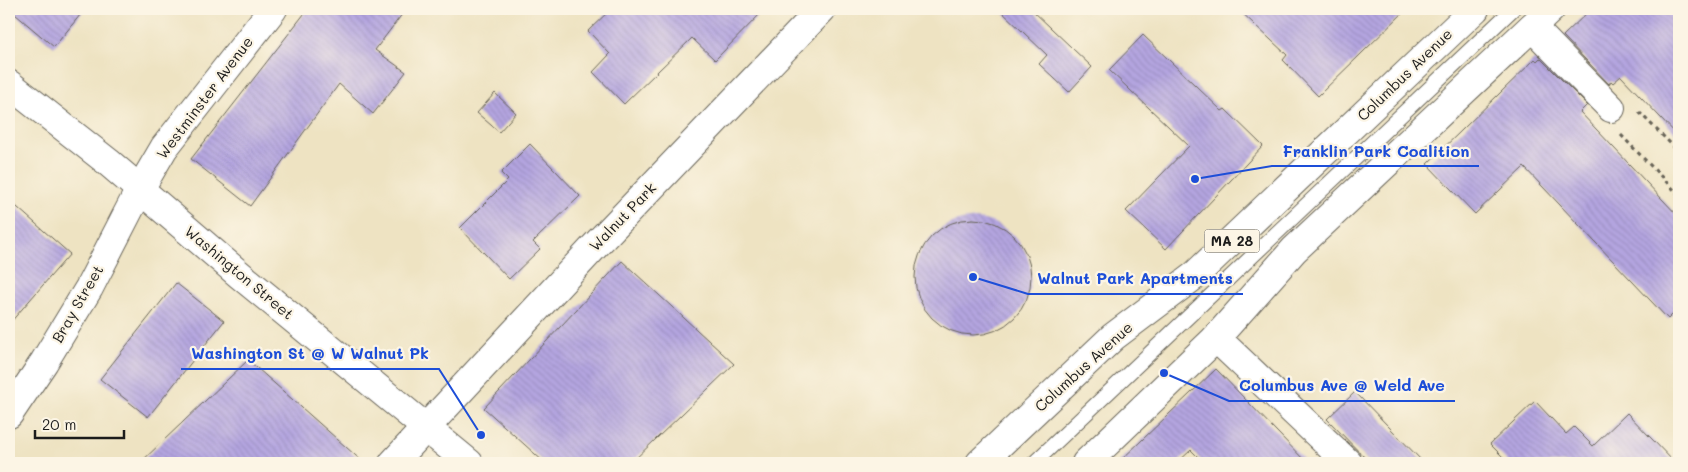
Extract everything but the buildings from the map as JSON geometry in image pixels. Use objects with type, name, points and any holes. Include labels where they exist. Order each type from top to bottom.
[{"type":"main road","name":"Westminster Avenue","points":[[140,189],[164,148],[273,9]]},
{"type":"main road","name":"Walnut Park","points":[[393,463],[600,241],[822,9]]},
{"type":"main road","name":"Columbus Avenue","points":[[980,463],[1113,337],[1194,276],[1475,9]]},
{"type":"main road","points":[[1086,463],[1216,338],[1294,250],[1532,15],[1611,108]]},
{"type":"main road","name":"Washington Street","points":[[9,84],[140,189],[240,275],[469,463]]},
{"type":"main road","name":"Bray Street","points":[[9,414],[44,362],[89,288],[140,189]]},
{"type":"main road","points":[[1216,338],[1348,463]]},
{"type":"lane","name":"Columbus Avenue","points":[[1034,463],[1532,15]]},
{"type":"path","points":[[1656,129],[1679,152]]},
{"type":"path","points":[[1636,150],[1679,195]]},
{"type":"place","name":"Franklin Park Coalition","points":[[1195,179]]},
{"type":"place","name":"Walnut Park Apartments","points":[[973,277]]},
{"type":"place","name":"Columbus Ave @ Weld Ave","points":[[1164,373]]},
{"type":"place","name":"Washington St @ W Walnut Pk","points":[[481,435]]}]
